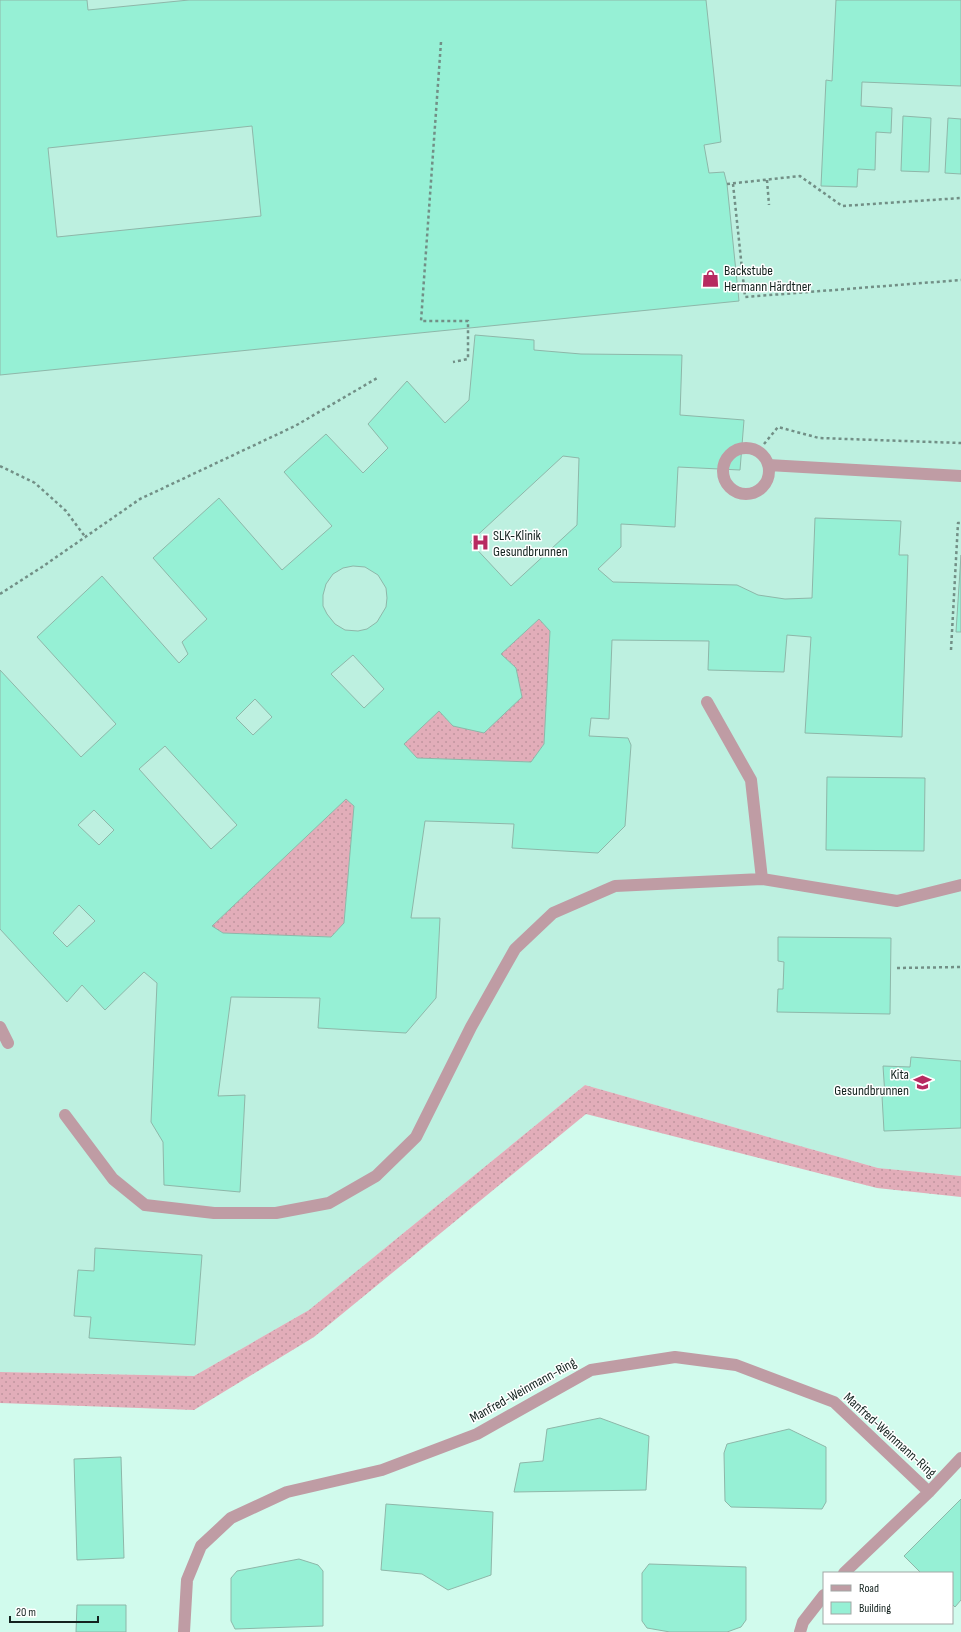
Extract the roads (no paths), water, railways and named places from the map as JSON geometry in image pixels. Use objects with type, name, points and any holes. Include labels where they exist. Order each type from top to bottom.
[{"type":"street","points":[[738,448],[747,448],[758,451],[763,455],[768,465],[769,474],[765,483],[758,490],[746,494],[740,494],[728,486],[722,472],[724,460],[738,448]]},
{"type":"street","points":[[768,465],[961,476]]},
{"type":"street","points":[[707,702],[751,780],[762,879]]},
{"type":"street","points":[[64,1115],[113,1179],[145,1205],[214,1213],[276,1213],[329,1203],[376,1176],[416,1137],[471,1027],[515,949],[553,913],[615,886],[762,879],[897,901],[961,885]]},
{"type":"street","points":[[0,1027],[8,1043]]},
{"type":"street","name":"Manfred-Weinmann-Ring","points":[[184,1632],[187,1580],[201,1546],[231,1518],[286,1492],[382,1470],[477,1434],[591,1370],[675,1357],[736,1365],[834,1402],[929,1492]]},
{"type":"street","name":"Manfred-Weinmann-Ring","points":[[845,1572],[929,1492],[961,1458]]},
{"type":"street","points":[[800,1632],[803,1622],[823,1595]]},
{"type":"place","name":"Backstube Hermann Härdtner","points":[[711,278]]},
{"type":"place","name":"SLK-Klinik Gesundbrunnen","points":[[480,543]]},
{"type":"place","name":"Kita Gesundbrunnen","points":[[922,1082]]}]
